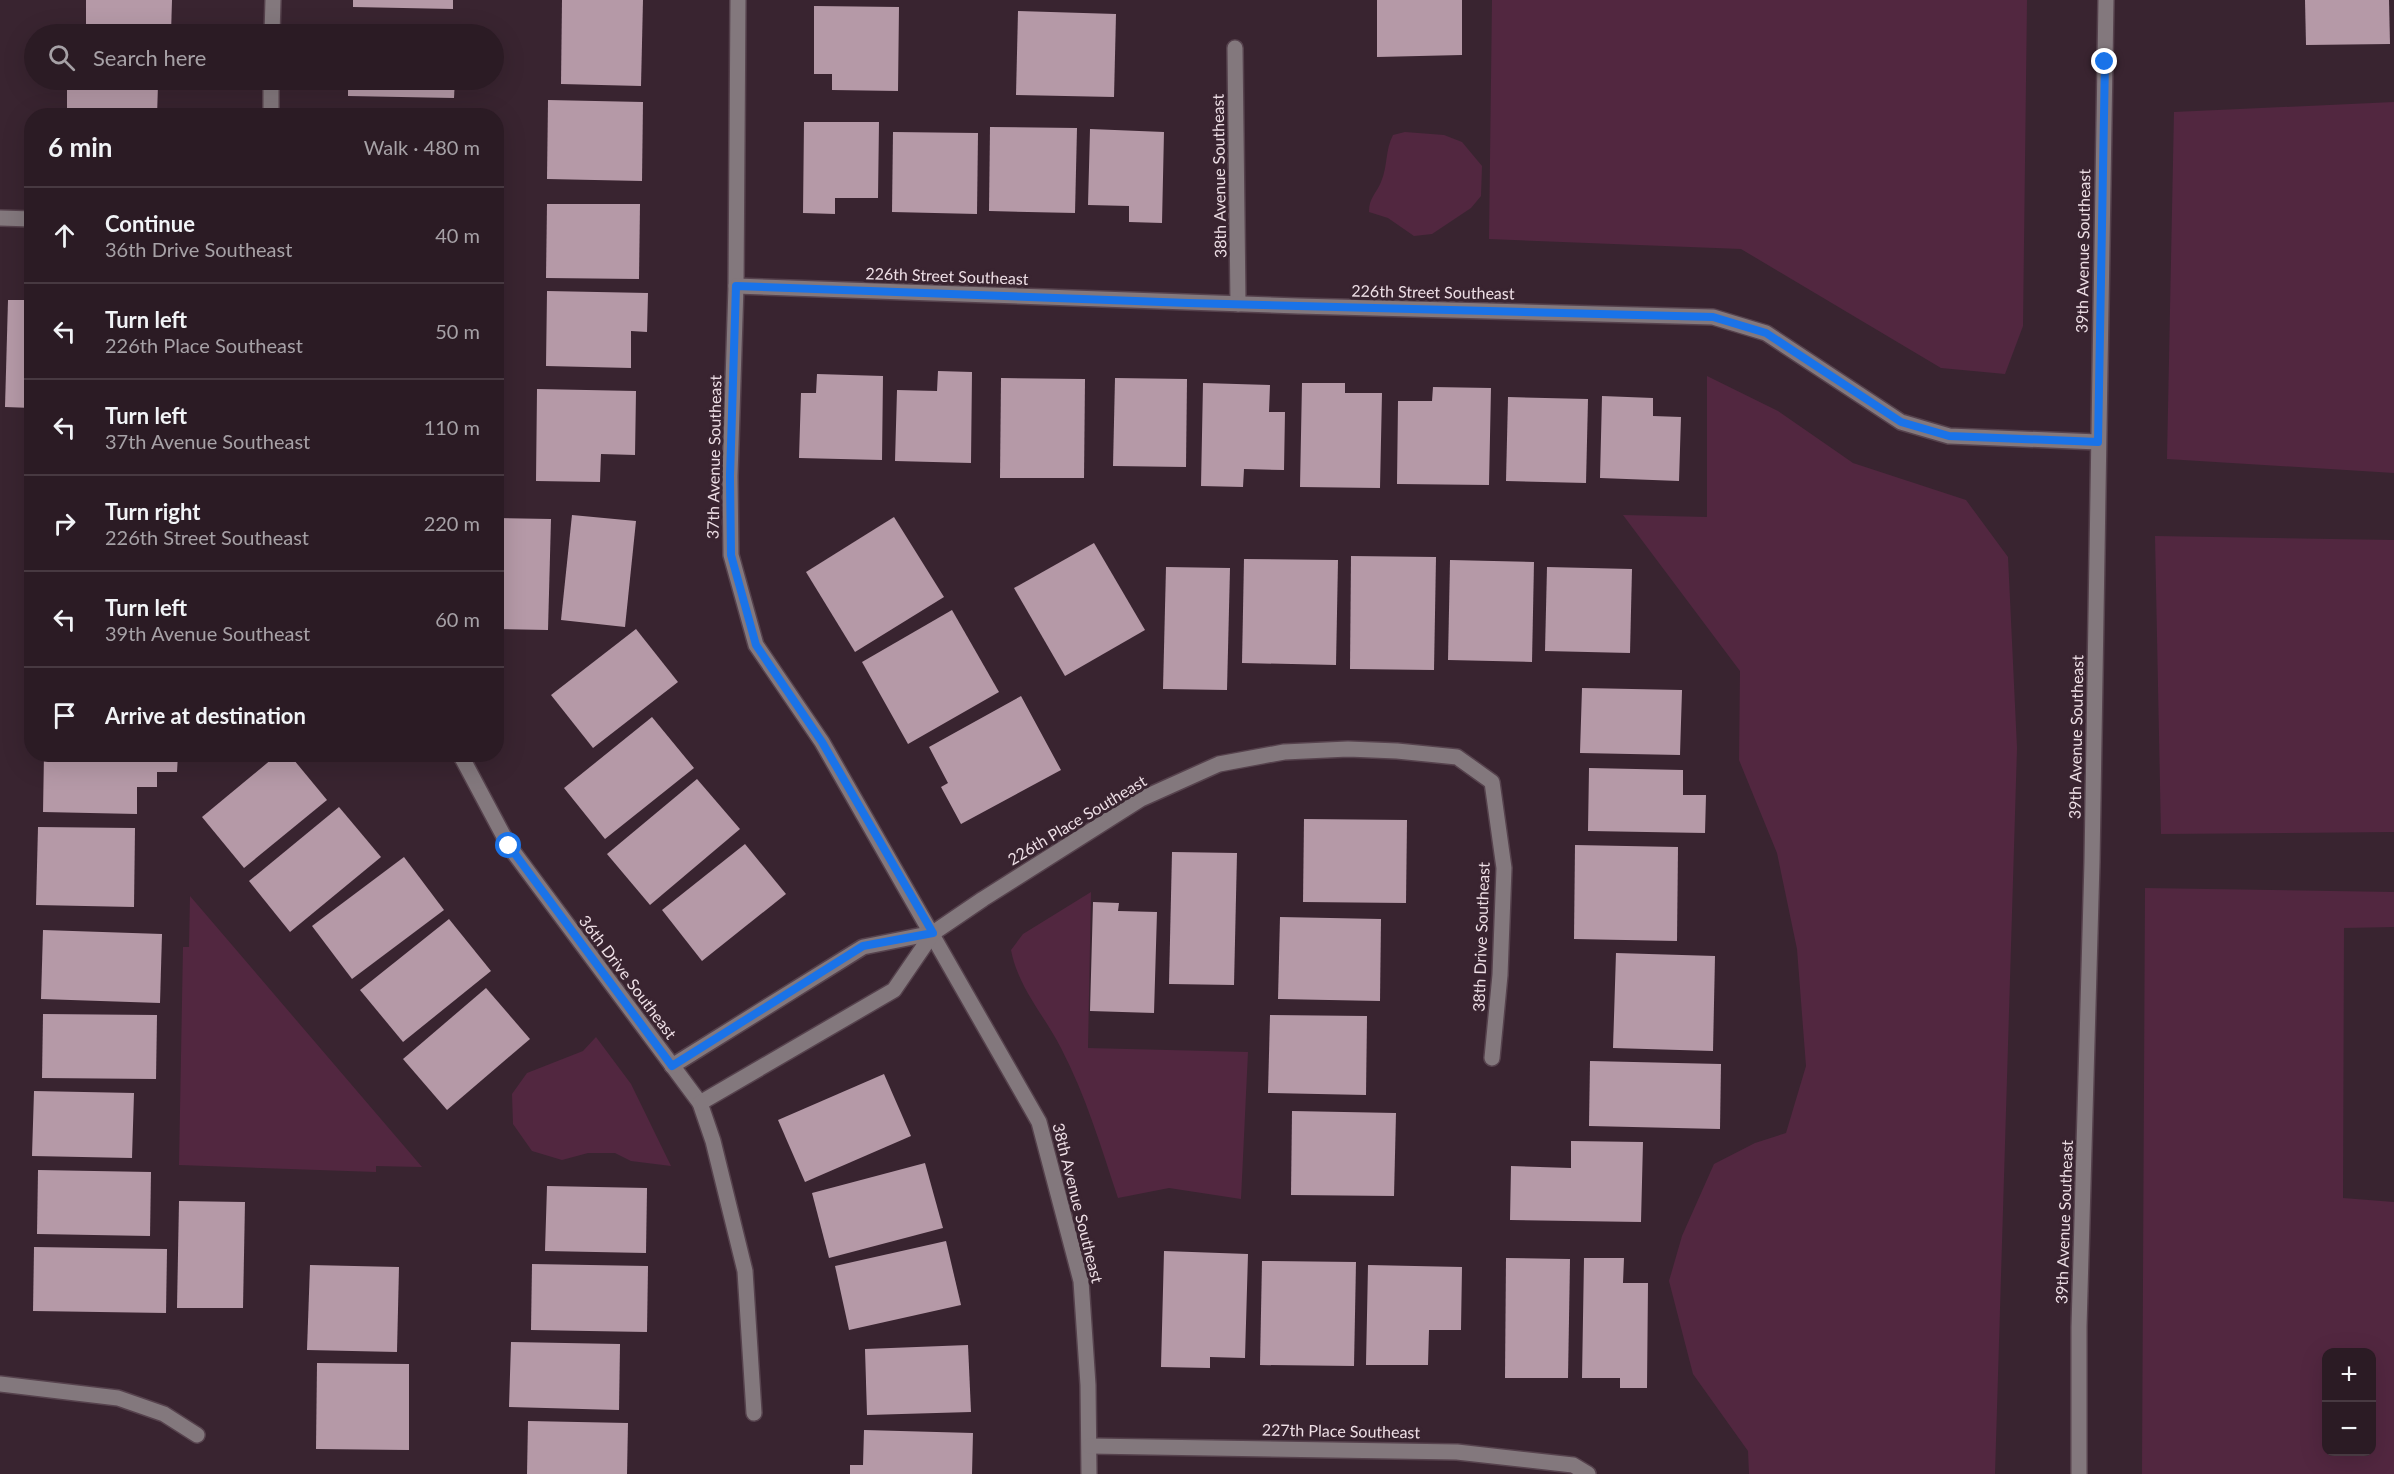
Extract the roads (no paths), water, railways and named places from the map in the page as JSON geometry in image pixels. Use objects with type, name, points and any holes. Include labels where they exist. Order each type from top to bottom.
[{"type":"street","points":[[272,24],[273,0]]},
{"type":"street","name":"37th Avenue Southeast","points":[[738,0],[736,286],[730,476],[731,555],[756,645],[822,742],[933,933]]},
{"type":"street","name":"39th Avenue Southeast","points":[[2079,1474],[2079,1327],[2092,862],[2106,0]]},
{"type":"street","name":"38th Avenue Southeast","points":[[1236,48],[1238,304]]},
{"type":"street","points":[[271,108],[272,90]]},
{"type":"street","points":[[0,218],[24,219]]},
{"type":"street","name":"226th Street Southeast","points":[[736,286],[1238,304],[1713,317],[1766,333],[1901,422],[1949,436],[2098,442]]},
{"type":"street","name":"226th Place Southeast","points":[[672,1066],[863,946],[933,933],[1141,799],[1219,764],[1284,752],[1348,749],[1397,751],[1457,757],[1492,782]]},
{"type":"street","name":"36th Drive Southeast","points":[[464,762],[509,846],[700,1103],[713,1141],[746,1271],[754,1413]]},
{"type":"street","name":"38th Drive Southeast","points":[[1492,782],[1504,868],[1500,975],[1492,1058]]},
{"type":"street","name":"38th Avenue Southeast","points":[[933,933],[1039,1122],[1081,1281],[1090,1446],[1089,1474]]},
{"type":"street","name":"226th Place Southeast","points":[[700,1103],[894,990],[933,933]]},
{"type":"street","points":[[0,1384],[118,1398],[165,1414],[197,1435]]},
{"type":"street","name":"227th Place Southeast","points":[[1090,1446],[1457,1452],[1573,1465],[1588,1474]]}]
